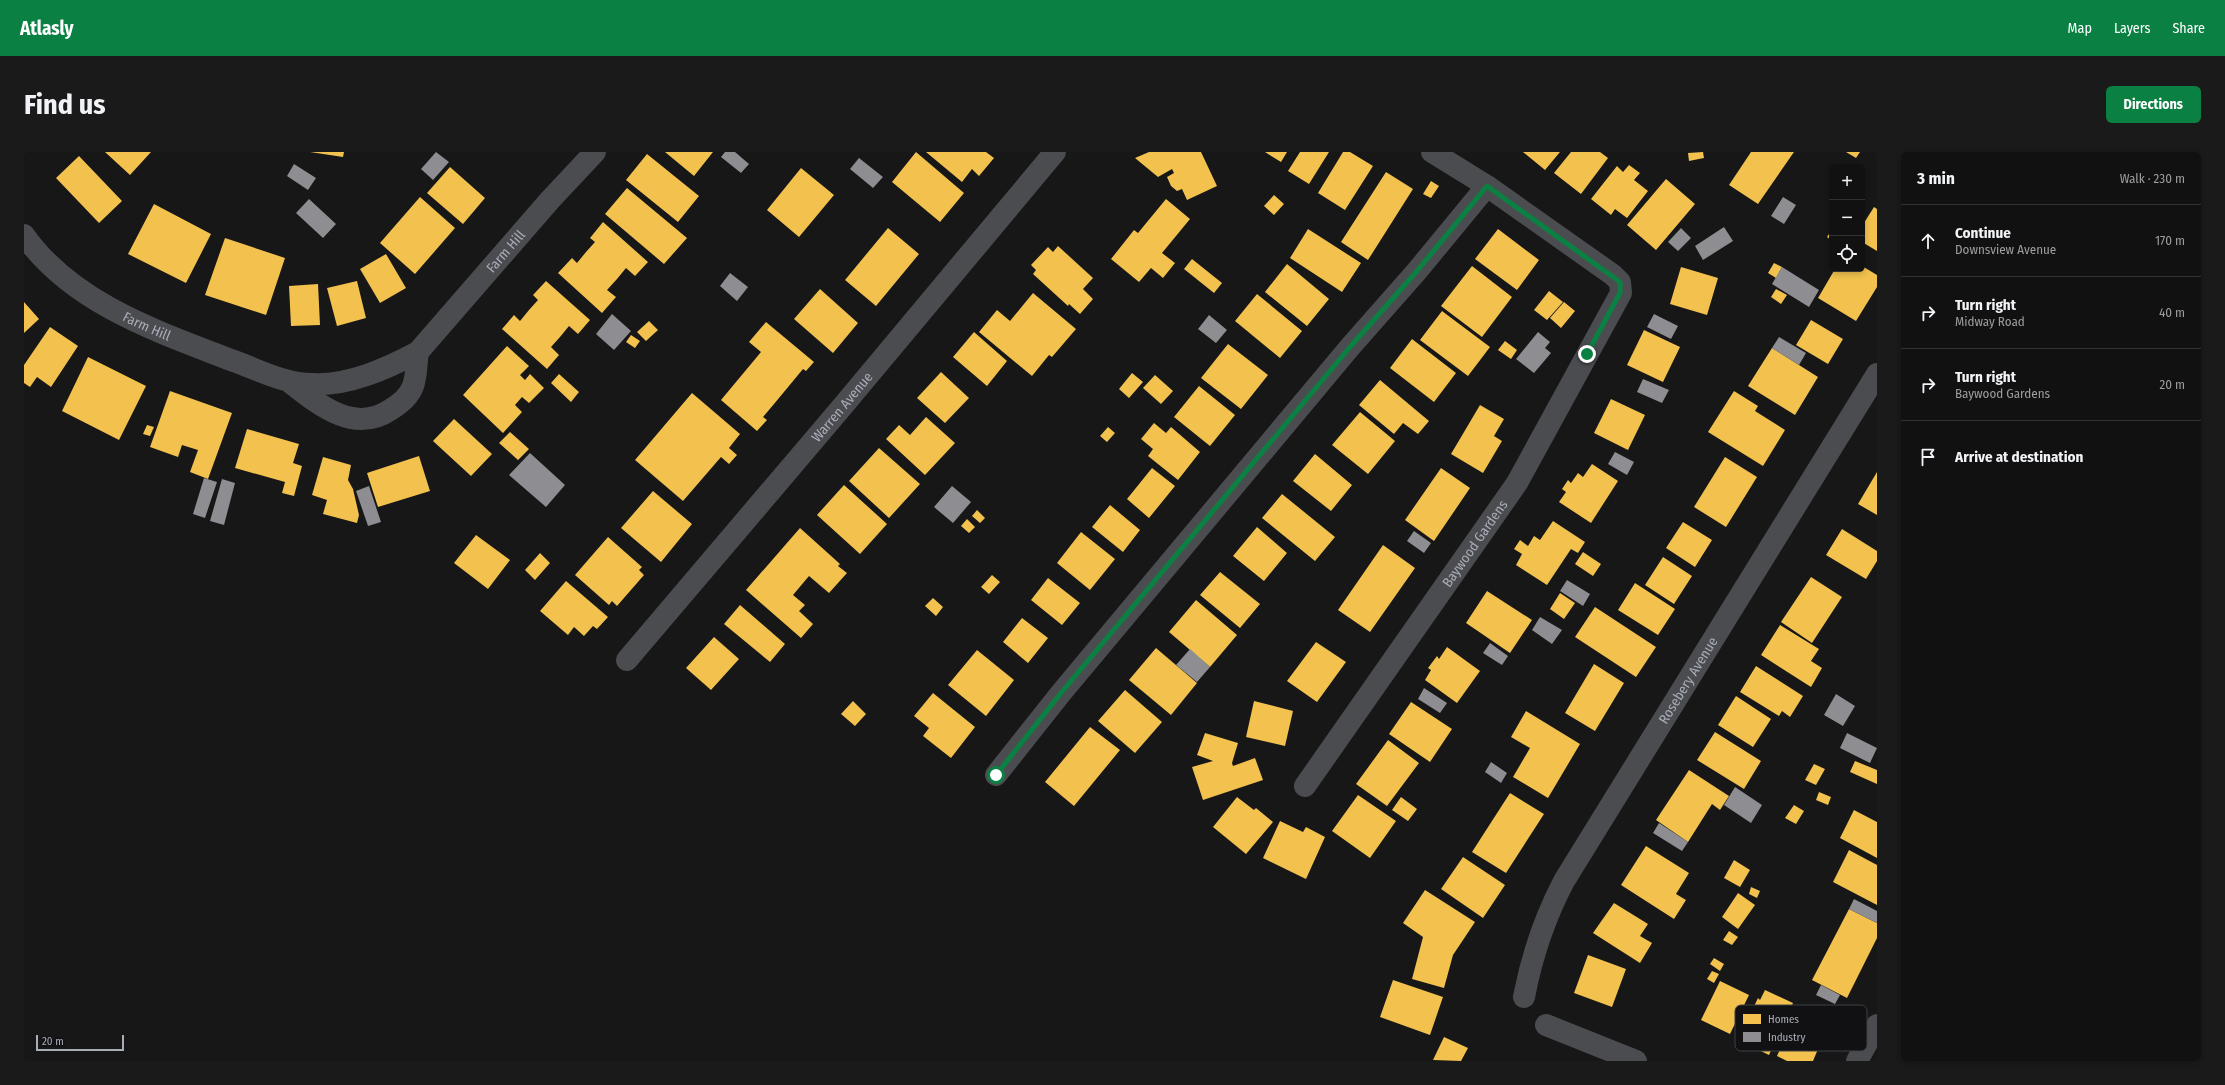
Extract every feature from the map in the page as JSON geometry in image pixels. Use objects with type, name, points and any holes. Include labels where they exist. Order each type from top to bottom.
[{"type":"street","name":"Farm Hill","points":[[291,382],[332,383],[362,376],[391,366],[418,352],[545,206],[595,152]]},
{"type":"street","name":"Warren Avenue","points":[[627,660],[842,407],[1055,152]]},
{"type":"street","points":[[996,775],[1061,693],[1350,347],[1417,271],[1487,186],[1432,152]]},
{"type":"street","name":"Baywood Gardens","points":[[1305,786],[1517,483],[1622,288],[1620,282],[1613,275],[1487,186]]},
{"type":"street","name":"Farm Hill","points":[[24,235],[71,284],[99,302],[179,340],[291,382],[321,406],[335,414],[359,419],[372,418],[384,414],[397,406],[408,394],[415,378],[418,352]]},
{"type":"street","name":"Rosebery Avenue","points":[[1524,997],[1533,954],[1540,934],[1564,881],[1877,374]]},
{"type":"street","points":[[1546,1025],[1636,1061]]},
{"type":"street","points":[[1867,1043],[1877,1025]]},
{"type":"street","points":[[1857,1061],[1863,1051]]},
{"type":"building: Homes","points":[[105,152],[151,152],[130,175]]},
{"type":"building: Homes","points":[[310,152],[344,152],[343,157]]},
{"type":"building: Homes","points":[[665,152],[713,152],[694,176]]},
{"type":"building: Homes","points":[[916,152],[964,193],[940,222],[892,182]]},
{"type":"building: Homes","points":[[926,152],[986,152],[994,158],[979,176],[972,169],[962,182]]},
{"type":"building: Homes","points":[[1149,152],[1201,152],[1217,186],[1187,200],[1182,189],[1177,191],[1171,186],[1167,177],[1174,173],[1172,169],[1158,177],[1135,158]]},
{"type":"building: Homes","points":[[1265,152],[1287,152],[1281,162]]},
{"type":"building: Homes","points":[[1300,152],[1329,152],[1309,184],[1288,171]]},
{"type":"building: Homes","points":[[1343,152],[1350,152],[1373,166],[1345,210],[1318,193]]},
{"type":"building: Homes","points":[[1523,152],[1560,152],[1545,170]]},
{"type":"building: Homes","points":[[1571,152],[1600,152],[1608,158],[1581,194],[1554,173]]},
{"type":"building: Homes","points":[[1703,152],[1704,158],[1689,161],[1688,153]]},
{"type":"building: Homes","points":[[1751,152],[1794,152],[1758,204],[1729,185]]},
{"type":"building: Homes","points":[[1846,152],[1860,152],[1856,158]]},
{"type":"building: Homes","points":[[647,154],[699,196],[678,222],[626,180]]},
{"type":"building: Homes","points":[[79,156],[122,201],[99,223],[56,178]]},
{"type":"building: Homes","points":[[1629,165],[1640,173],[1634,180],[1648,191],[1627,218],[1615,209],[1611,215],[1591,199],[1617,166],[1623,172]]},
{"type":"building: Homes","points":[[450,167],[485,198],[463,224],[427,193]]},
{"type":"building: Homes","points":[[801,168],[834,195],[799,237],[767,210]]},
{"type":"building: Homes","points":[[1386,172],[1413,189],[1368,260],[1341,242]]},
{"type":"building: Homes","points":[[1666,179],[1695,204],[1656,250],[1627,225]]},
{"type":"building: Homes","points":[[1431,181],[1439,186],[1431,198],[1423,194]]},
{"type":"building: Homes","points":[[627,188],[687,238],[664,264],[605,214]]},
{"type":"building: Homes","points":[[1274,195],[1284,204],[1274,215],[1264,206]]},
{"type":"building: Homes","points":[[420,197],[455,228],[415,274],[380,243]]},
{"type":"building: Homes","points":[[1166,199],[1190,219],[1162,253],[1175,263],[1163,278],[1151,268],[1139,282],[1111,259],[1134,230],[1138,233]]},
{"type":"building: Homes","points":[[154,204],[211,234],[186,283],[128,254]]},
{"type":"building: Homes","points":[[1874,207],[1877,209],[1877,251],[1865,244],[1865,221]]},
{"type":"building: Homes","points":[[603,222],[648,262],[635,276],[626,268],[607,290],[616,297],[602,313],[558,273],[572,258],[577,263],[595,242],[590,238]]},
{"type":"building: Homes","points":[[888,228],[919,254],[876,306],[845,280]]},
{"type":"building: Homes","points":[[1308,229],[1361,263],[1342,292],[1290,258]]},
{"type":"building: Homes","points":[[1498,229],[1539,260],[1517,290],[1475,259]]},
{"type":"building: Homes","points":[[225,238],[285,258],[266,315],[205,295]]},
{"type":"building: Homes","points":[[1058,246],[1093,278],[1083,289],[1093,299],[1080,314],[1069,304],[1068,306],[1033,274],[1036,270],[1031,265],[1048,247],[1053,252]]},
{"type":"building: Homes","points":[[386,254],[406,288],[380,303],[360,269]]},
{"type":"building: Homes","points":[[1192,259],[1222,283],[1214,293],[1184,269]]},
{"type":"building: Homes","points":[[1774,263],[1782,267],[1776,278],[1768,273]]},
{"type":"building: Homes","points":[[1287,264],[1329,299],[1307,326],[1265,292]]},
{"type":"building: Homes","points":[[1472,266],[1512,297],[1482,337],[1441,306]]},
{"type":"building: Homes","points":[[1681,267],[1718,278],[1707,315],[1670,304]]},
{"type":"building: Homes","points":[[1865,268],[1877,275],[1877,287],[1856,321],[1818,298],[1833,272],[1865,272]]},
{"type":"building: Homes","points":[[357,281],[366,318],[337,326],[327,288]]},
{"type":"building: Homes","points":[[546,281],[590,320],[578,334],[569,326],[551,347],[559,355],[547,369],[502,329],[514,315],[520,321],[538,300],[533,295]]},
{"type":"building: Homes","points":[[318,284],[320,325],[291,326],[289,286]]},
{"type":"building: Homes","points":[[820,289],[858,323],[833,353],[794,319]]},
{"type":"building: Homes","points":[[1776,289],[1787,295],[1781,304],[1771,297]]},
{"type":"building: Homes","points":[[1549,291],[1563,302],[1547,320],[1534,310]]},
{"type":"building: Homes","points":[[1033,293],[1076,329],[1052,357],[1049,355],[1032,376],[979,332],[997,310],[1010,321]]},
{"type":"building: Homes","points":[[1257,294],[1302,331],[1280,358],[1235,321]]},
{"type":"building: Homes","points":[[24,302],[39,319],[24,333]]},
{"type":"building: Homes","points":[[1564,302],[1575,311],[1561,328],[1550,318]]},
{"type":"building: Homes","points":[[1442,311],[1490,347],[1468,376],[1420,340]]},
{"type":"building: Homes","points":[[1811,320],[1843,339],[1828,364],[1796,345]]},
{"type":"building: Homes","points":[[649,321],[658,330],[646,341],[637,332]]},
{"type":"building: Homes","points":[[766,322],[814,362],[806,371],[803,369],[763,417],[767,420],[757,431],[721,400],[761,352],[749,342]]},
{"type":"building: Homes","points":[[50,327],[78,346],[51,387],[37,377],[30,387],[24,383],[24,365]]},
{"type":"building: Homes","points":[[1644,330],[1680,347],[1663,382],[1627,365]]},
{"type":"building: Homes","points":[[974,332],[1007,361],[987,386],[953,357]]},
{"type":"building: Homes","points":[[631,335],[640,341],[635,348],[626,342]]},
{"type":"building: Homes","points":[[1412,339],[1456,373],[1434,402],[1390,368]]},
{"type":"building: Homes","points":[[1505,341],[1517,350],[1511,359],[1498,350]]},
{"type":"building: Homes","points":[[1228,344],[1268,375],[1241,409],[1201,378]]},
{"type":"building: Homes","points":[[507,346],[529,366],[520,375],[525,380],[530,374],[544,388],[529,403],[522,397],[515,405],[522,412],[503,433],[463,395]]},
{"type":"building: Homes","points":[[1772,348],[1818,377],[1795,415],[1748,386]]},
{"type":"building: Homes","points":[[88,357],[146,386],[119,440],[62,411]]},
{"type":"building: Homes","points":[[941,372],[969,398],[945,423],[917,398]]},
{"type":"building: Homes","points":[[1132,373],[1143,382],[1129,398],[1119,389]]},
{"type":"building: Homes","points":[[559,374],[579,392],[571,402],[551,383]]},
{"type":"building: Homes","points":[[1155,375],[1173,391],[1161,404],[1143,388]]},
{"type":"building: Homes","points":[[1380,380],[1429,421],[1418,434],[1403,423],[1394,434],[1359,405]]},
{"type":"building: Homes","points":[[1199,386],[1235,415],[1210,446],[1174,417]]},
{"type":"building: Homes","points":[[170,391],[232,413],[208,479],[190,472],[198,450],[182,445],[178,457],[150,447]]},
{"type":"building: Homes","points":[[1734,391],[1758,406],[1755,411],[1785,430],[1763,466],[1708,432]]},
{"type":"building: Homes","points":[[692,393],[740,434],[729,448],[737,455],[729,464],[721,457],[683,501],[635,460]]},
{"type":"building: Homes","points":[[1611,399],[1645,415],[1628,450],[1594,433]]},
{"type":"building: Homes","points":[[1480,405],[1504,419],[1494,436],[1502,441],[1483,473],[1451,454]]},
{"type":"building: Homes","points":[[1360,412],[1395,441],[1368,474],[1332,445]]},
{"type":"building: Homes","points":[[926,417],[955,443],[925,475],[886,439],[899,425],[910,435]]},
{"type":"building: Homes","points":[[454,419],[492,454],[471,476],[433,441]]},
{"type":"building: Homes","points":[[1154,423],[1166,433],[1171,427],[1200,452],[1178,480],[1148,456],[1153,449],[1141,439]]},
{"type":"building: Homes","points":[[147,425],[154,427],[150,436],[143,434]]},
{"type":"building: Homes","points":[[1108,427],[1115,433],[1107,442],[1100,436]]},
{"type":"building: Homes","points":[[247,429],[299,444],[293,463],[302,466],[294,496],[282,493],[285,482],[235,468]]},
{"type":"building: Homes","points":[[510,432],[529,449],[518,460],[499,443]]},
{"type":"building: Homes","points":[[879,448],[920,484],[889,518],[849,481]]},
{"type":"building: Homes","points":[[1315,454],[1352,485],[1331,511],[1293,481]]},
{"type":"building: Homes","points":[[419,456],[430,491],[378,507],[367,473]]},
{"type":"building: Homes","points":[[323,457],[351,465],[348,480],[353,489],[359,515],[357,523],[323,514],[327,500],[312,495]]},
{"type":"building: Homes","points":[[1725,457],[1757,477],[1726,527],[1694,507]]},
{"type":"building: Homes","points":[[1592,464],[1618,481],[1591,523],[1559,502],[1566,492],[1562,489],[1568,480],[1571,483],[1578,473],[1583,477]]},
{"type":"building: Homes","points":[[1152,468],[1175,486],[1149,518],[1127,499]]},
{"type":"building: Homes","points":[[1441,468],[1470,488],[1434,541],[1405,520]]},
{"type":"building: Homes","points":[[1877,472],[1877,515],[1858,504]]},
{"type":"building: Homes","points":[[844,485],[887,524],[860,554],[817,515]]},
{"type":"building: Homes","points":[[653,491],[692,524],[661,562],[621,528]]},
{"type":"building: Homes","points":[[1282,494],[1335,537],[1315,561],[1262,518]]},
{"type":"building: Homes","points":[[1110,505],[1140,530],[1123,552],[1092,527]]},
{"type":"building: Homes","points":[[977,510],[985,518],[980,523],[972,516]]},
{"type":"building: Homes","points":[[967,519],[975,527],[969,533],[961,526]]},
{"type":"building: Homes","points":[[1553,521],[1585,542],[1578,553],[1571,549],[1547,585],[1516,565],[1522,554],[1514,549],[1520,540],[1528,546],[1534,536],[1540,540]]},
{"type":"building: Homes","points":[[1683,522],[1712,540],[1695,567],[1666,548]]},
{"type":"building: Homes","points":[[1257,527],[1287,553],[1264,581],[1233,556]]},
{"type":"building: Homes","points":[[800,528],[840,564],[838,566],[847,573],[829,593],[809,576],[793,595],[805,605],[799,611],[813,624],[801,638],[746,590]]},
{"type":"building: Homes","points":[[1842,529],[1877,551],[1877,561],[1866,579],[1826,555]]},
{"type":"building: Homes","points":[[1081,532],[1115,559],[1090,590],[1057,563]]},
{"type":"building: Homes","points":[[476,535],[510,560],[488,589],[454,563]]},
{"type":"building: Homes","points":[[608,537],[642,567],[639,570],[644,575],[617,606],[612,601],[609,605],[575,575]]},
{"type":"building: Homes","points":[[1383,545],[1415,568],[1370,632],[1338,610]]},
{"type":"building: Homes","points":[[1583,552],[1601,564],[1593,576],[1575,564]]},
{"type":"building: Homes","points":[[540,553],[550,563],[535,580],[525,570]]},
{"type":"building: Homes","points":[[1663,557],[1692,576],[1674,604],[1645,585]]},
{"type":"building: Homes","points":[[1220,572],[1260,604],[1240,628],[1200,595]]},
{"type":"building: Homes","points":[[992,575],[1000,582],[989,594],[981,587]]},
{"type":"building: Homes","points":[[1811,577],[1842,597],[1812,643],[1781,622]]},
{"type":"building: Homes","points":[[1048,578],[1080,603],[1062,625],[1031,600]]},
{"type":"building: Homes","points":[[566,581],[608,617],[597,629],[593,626],[584,636],[574,627],[568,635],[540,611]]},
{"type":"building: Homes","points":[[1635,583],[1675,609],[1658,635],[1618,610]]},
{"type":"building: Homes","points":[[1487,591],[1532,620],[1510,653],[1466,623]]},
{"type":"building: Homes","points":[[1560,593],[1575,603],[1564,619],[1550,609]]},
{"type":"building: Homes","points":[[933,598],[943,607],[936,616],[925,606]]},
{"type":"building: Homes","points":[[1196,600],[1237,635],[1210,667],[1169,632]]},
{"type":"building: Homes","points":[[740,605],[785,644],[770,662],[724,624]]},
{"type":"building: Homes","points":[[1595,607],[1656,647],[1636,677],[1575,637]]},
{"type":"building: Homes","points":[[1022,618],[1048,638],[1028,663],[1003,642]]},
{"type":"building: Homes","points":[[1780,625],[1819,649],[1811,661],[1822,668],[1811,687],[1761,655]]},
{"type":"building: Homes","points":[[714,637],[739,659],[711,690],[686,668]]},
{"type":"building: Homes","points":[[1316,642],[1346,662],[1317,702],[1287,681]]},
{"type":"building: Homes","points":[[1447,647],[1480,671],[1457,703],[1425,680],[1431,670],[1428,668],[1437,656],[1439,659]]},
{"type":"building: Homes","points":[[1156,648],[1197,683],[1171,715],[1129,680]]},
{"type":"building: Homes","points":[[977,650],[1014,680],[986,716],[948,685]]},
{"type":"building: Homes","points":[[1594,664],[1624,683],[1595,731],[1565,713]]},
{"type":"building: Homes","points":[[1756,666],[1803,696],[1790,717],[1782,711],[1779,716],[1740,692]]},
{"type":"building: Homes","points":[[1125,690],[1162,722],[1135,753],[1098,721]]},
{"type":"building: Homes","points":[[933,693],[975,727],[951,758],[923,736],[929,728],[914,716]]},
{"type":"building: Homes","points":[[1736,696],[1771,719],[1753,747],[1718,725]]},
{"type":"building: Homes","points":[[853,701],[866,714],[855,726],[841,714]]},
{"type":"building: Homes","points":[[1254,701],[1293,711],[1285,746],[1246,737]]},
{"type":"building: Homes","points":[[1411,702],[1452,729],[1430,762],[1389,734]]},
{"type":"building: Homes","points":[[1526,711],[1580,744],[1548,798],[1513,777],[1530,748],[1511,737]]},
{"type":"building: Homes","points":[[1090,727],[1120,750],[1074,806],[1045,782]]},
{"type":"building: Homes","points":[[1715,732],[1761,761],[1744,789],[1697,760]]},
{"type":"building: Homes","points":[[1205,733],[1238,743],[1232,763],[1233,766],[1255,758],[1263,780],[1203,800],[1192,767],[1213,761],[1197,755]]},
{"type":"building: Homes","points":[[1388,740],[1419,763],[1387,806],[1356,784]]},
{"type":"building: Homes","points":[[1855,761],[1877,770],[1877,784],[1850,772]]},
{"type":"building: Homes","points":[[1814,764],[1825,769],[1816,785],[1805,780]]},
{"type":"building: Homes","points":[[1689,770],[1729,796],[1720,810],[1712,804],[1688,842],[1656,820]]},
{"type":"building: Homes","points":[[1819,792],[1831,797],[1828,805],[1816,800]]},
{"type":"building: Homes","points":[[1510,793],[1544,814],[1506,873],[1472,852]]},
{"type":"building: Homes","points":[[1358,795],[1396,821],[1370,858],[1332,831]]},
{"type":"building: Homes","points":[[1237,797],[1254,810],[1256,808],[1273,822],[1246,854],[1213,827]]},
{"type":"building: Homes","points":[[1401,797],[1417,809],[1408,821],[1392,810]]},
{"type":"building: Homes","points":[[1794,805],[1804,811],[1796,824],[1785,818]]},
{"type":"building: Homes","points":[[1854,810],[1877,822],[1877,858],[1840,838]]},
{"type":"building: Homes","points":[[1280,821],[1303,832],[1306,827],[1325,837],[1306,879],[1263,858]]},
{"type":"building: Homes","points":[[1646,846],[1689,873],[1676,894],[1686,900],[1674,919],[1621,885]]},
{"type":"building: Homes","points":[[1849,850],[1877,865],[1877,905],[1833,882]]},
{"type":"building: Homes","points":[[1463,857],[1505,885],[1483,918],[1441,889]]},
{"type":"building: Homes","points":[[1734,860],[1750,870],[1740,887],[1724,878]]},
{"type":"building: Homes","points":[[1751,887],[1760,891],[1757,898],[1749,894]]},
{"type":"building: Homes","points":[[1425,890],[1475,922],[1453,955],[1444,988],[1412,979],[1423,937],[1403,923]]},
{"type":"building: Homes","points":[[1738,893],[1755,905],[1738,929],[1722,917]]},
{"type":"building: Homes","points":[[1614,903],[1648,924],[1640,936],[1652,943],[1640,963],[1593,933]]},
{"type":"building: Homes","points":[[1849,909],[1877,923],[1877,938],[1847,998],[1812,980]]},
{"type":"building: Homes","points":[[1729,931],[1738,937],[1732,945],[1723,940]]},
{"type":"building: Homes","points":[[1588,955],[1626,969],[1612,1007],[1574,993]]},
{"type":"building: Homes","points":[[1714,958],[1724,964],[1720,971],[1710,964]]},
{"type":"building: Homes","points":[[1712,971],[1719,974],[1714,983],[1707,979]]},
{"type":"building: Homes","points":[[1393,980],[1443,997],[1430,1035],[1380,1017]]},
{"type":"building: Homes","points":[[1720,981],[1749,995],[1744,1005],[1735,1005],[1735,1024],[1730,1034],[1701,1020]]},
{"type":"building: Homes","points":[[1765,990],[1793,1003],[1792,1005],[1755,1005],[1758,998],[1760,1000]]},
{"type":"building: Homes","points":[[1444,1037],[1468,1048],[1461,1061],[1433,1060]]},
{"type":"building: Homes","points":[[1761,1051],[1771,1051],[1769,1055]]},
{"type":"building: Homes","points":[[1779,1051],[1817,1051],[1813,1061],[1787,1061],[1777,1056]]},
{"type":"building: Industry","points":[[436,152],[449,162],[433,180],[421,169]]},
{"type":"building: Industry","points":[[725,152],[735,152],[749,164],[741,173],[721,157]]},
{"type":"building: Industry","points":[[859,158],[883,177],[873,188],[850,169]]},
{"type":"building: Industry","points":[[294,164],[316,178],[308,190],[287,176]]},
{"type":"building: Industry","points":[[1783,197],[1796,205],[1784,224],[1771,216]]},
{"type":"building: Industry","points":[[309,199],[336,224],[323,238],[296,213]]},
{"type":"building: Industry","points":[[1724,227],[1733,241],[1703,260],[1695,246]]},
{"type":"building: Industry","points":[[1681,228],[1691,238],[1678,251],[1668,242]]},
{"type":"building: Industry","points":[[1782,267],[1819,290],[1809,307],[1772,284]]},
{"type":"building: Industry","points":[[730,273],[748,287],[737,301],[720,286]]},
{"type":"building: Industry","points":[[612,314],[631,331],[614,350],[596,334]]},
{"type":"building: Industry","points":[[1654,314],[1678,326],[1671,339],[1647,327]]},
{"type":"building: Industry","points":[[1209,315],[1227,330],[1216,343],[1198,329]]},
{"type":"building: Industry","points":[[1538,332],[1550,342],[1545,348],[1551,353],[1534,373],[1516,359]]},
{"type":"building: Industry","points":[[1779,337],[1806,353],[1799,365],[1772,348]]},
{"type":"building: Industry","points":[[1643,379],[1669,390],[1662,403],[1637,392]]},
{"type":"building: Industry","points":[[1615,452],[1634,462],[1627,475],[1608,464]]},
{"type":"building: Industry","points":[[530,453],[565,485],[546,507],[509,475]]},
{"type":"building: Industry","points":[[204,478],[217,482],[205,518],[193,514]]},
{"type":"building: Industry","points":[[222,479],[235,483],[224,525],[210,521]]},
{"type":"building: Industry","points":[[369,486],[381,522],[368,526],[356,491]]},
{"type":"building: Industry","points":[[952,486],[971,502],[953,523],[934,507]]},
{"type":"building: Industry","points":[[1414,531],[1431,543],[1424,553],[1407,541]]},
{"type":"building: Industry","points":[[1567,580],[1590,594],[1583,606],[1560,591]]},
{"type":"building: Industry","points":[[1540,617],[1562,630],[1552,644],[1532,630]]},
{"type":"building: Industry","points":[[1490,643],[1508,656],[1502,665],[1483,653]]},
{"type":"building: Industry","points":[[1190,649],[1210,667],[1197,682],[1176,665]]},
{"type":"building: Industry","points":[[1424,688],[1447,703],[1440,713],[1418,699]]},
{"type":"building: Industry","points":[[1836,694],[1855,706],[1843,726],[1824,715]]},
{"type":"building: Industry","points":[[1847,733],[1877,748],[1870,763],[1840,748]]},
{"type":"building: Industry","points":[[1491,762],[1507,773],[1501,783],[1485,772]]},
{"type":"building: Industry","points":[[1735,787],[1762,805],[1751,823],[1724,805]]},
{"type":"building: Industry","points":[[1659,823],[1688,842],[1682,851],[1653,833]]},
{"type":"building: Industry","points":[[1854,899],[1877,911],[1877,923],[1849,909]]},
{"type":"building: Industry","points":[[1821,985],[1840,995],[1835,1004],[1816,995]]},
{"type":"route","points":[[996,775],[1061,693],[1350,347],[1462,218],[1487,186],[1613,275],[1620,282],[1622,288],[1620,293],[1587,354]]}]
